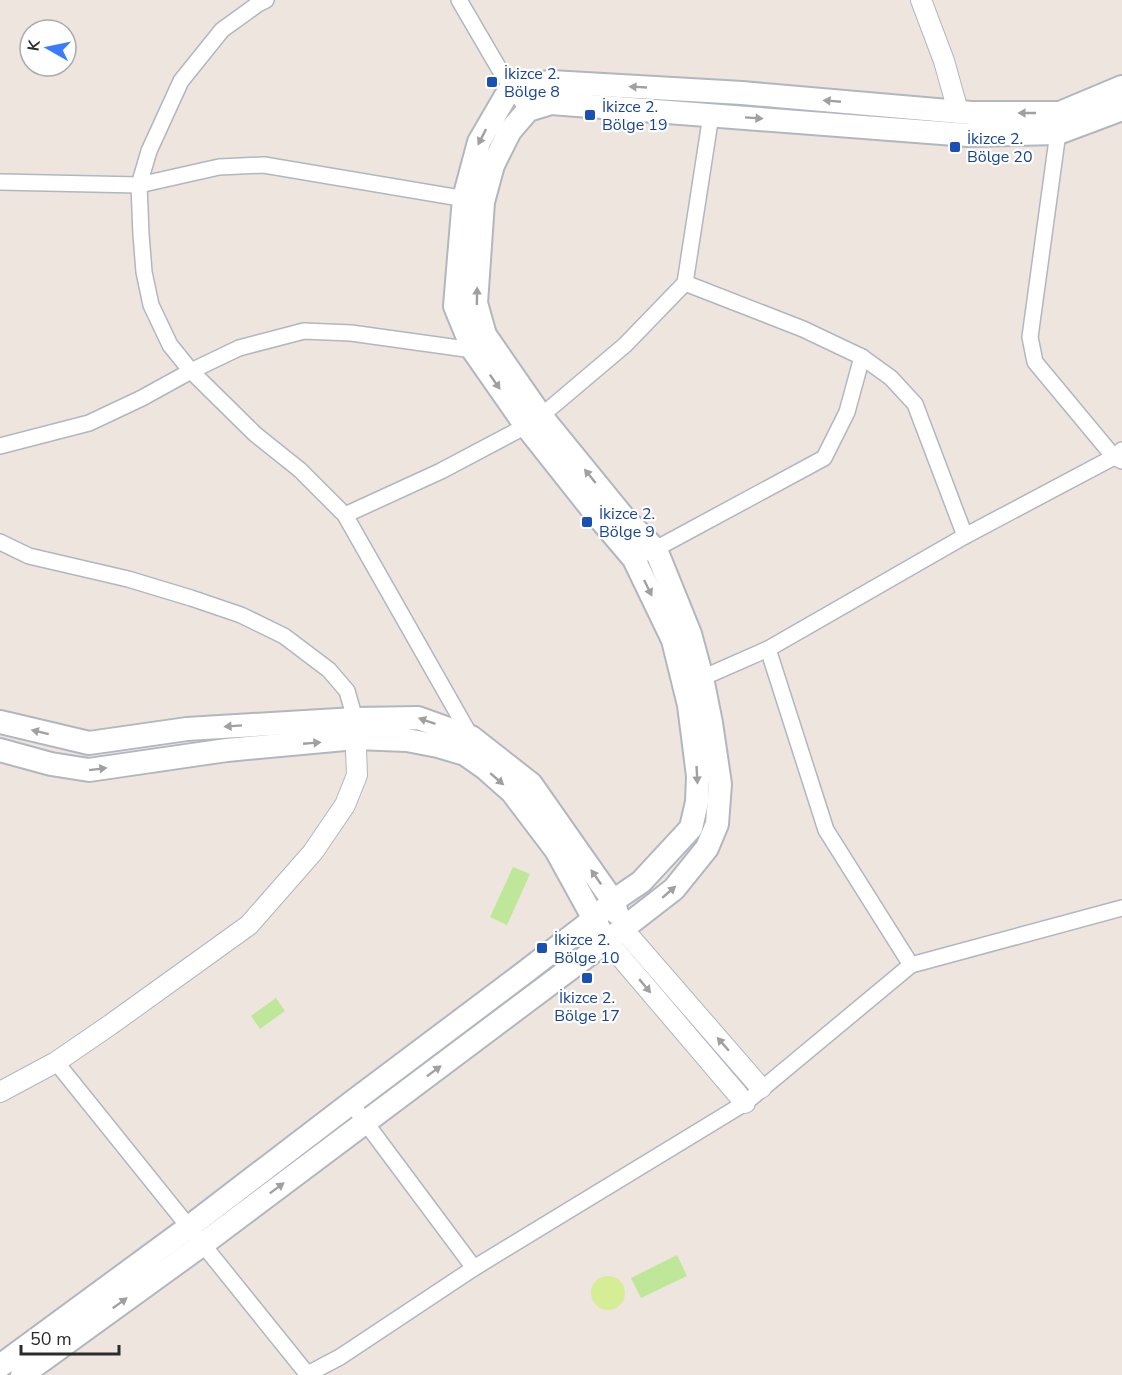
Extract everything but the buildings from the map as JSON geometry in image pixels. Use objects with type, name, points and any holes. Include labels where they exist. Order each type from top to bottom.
[{"type":"main road","points":[[0,1366],[365,1122],[615,935],[674,889],[707,848],[717,824],[720,784],[702,678],[690,634],[656,550],[533,421],[473,350],[455,306],[473,200],[479,142],[512,87],[551,82],[742,93],[958,111],[1059,123],[1122,87]]},
{"type":"main road","points":[[22,1375],[196,1235],[351,1103],[524,973],[594,919],[613,901],[641,882],[692,828],[697,802],[698,776],[689,705],[673,640],[634,559],[595,513],[533,421],[485,335],[476,303],[473,200],[510,131],[528,110],[551,103],[968,135],[1059,123],[1122,109]]},
{"type":"main road","points":[[0,750],[51,764],[89,770],[418,718],[471,736],[531,784],[613,901],[615,935]]},
{"type":"main road","points":[[0,722],[88,743],[187,729],[356,729],[465,754],[512,792],[556,850],[594,919],[615,935]]},
{"type":"street","points":[[266,0],[222,30],[181,81],[149,151],[140,185],[144,272],[152,304],[170,345],[191,371],[255,434],[300,470],[345,515],[471,736]]},
{"type":"street","points":[[459,0],[501,72],[528,110]]},
{"type":"street","points":[[921,0],[944,61],[958,111]]},
{"type":"street","points":[[345,515],[441,471],[533,421],[625,345],[685,283],[711,115]]},
{"type":"street","points":[[702,678],[768,649],[965,536],[1119,456],[1035,362],[1030,337],[1059,123]]},
{"type":"street","points":[[0,182],[140,185],[219,167],[264,165],[473,200]]},
{"type":"street","points":[[685,283],[803,329],[862,357],[891,378],[915,404],[965,536]]},
{"type":"street","points":[[0,446],[89,423],[239,348],[304,331],[351,333],[473,350]]},
{"type":"street","points":[[634,559],[656,550],[824,458],[846,412],[862,357]]},
{"type":"street","points":[[0,542],[29,556],[128,579],[191,598],[241,615],[284,636],[329,670],[347,691],[356,729],[357,775],[345,805],[313,852],[249,925],[56,1062],[0,1092]]},
{"type":"street","points":[[768,649],[826,830],[911,965]]},
{"type":"street","points":[[56,1062],[308,1375],[340,1357],[474,1268],[745,1103],[911,965],[1122,908]]},
{"type":"street","points":[[615,935],[761,1088]]},
{"type":"street","points":[[615,935],[745,1103]]},
{"type":"street","points":[[351,1103],[474,1268]]},
{"type":"green space","points":[[513,867],[530,874],[507,925],[490,917]]},
{"type":"green space","points":[[276,998],[285,1011],[260,1029],[251,1016]]},
{"type":"green space","points":[[677,1255],[687,1276],[641,1298],[631,1278]]},
{"type":"green space","points":[[608,1276],[620,1281],[625,1293],[620,1305],[608,1310],[596,1305],[591,1293],[596,1281]]},
{"type":"place","name":"İkizce 2. Bölge 8","points":[[492,82]]},
{"type":"place","name":"İkizce 2. Bölge 19","points":[[590,115]]},
{"type":"place","name":"İkizce 2. Bölge 20","points":[[955,147]]},
{"type":"place","name":"İkizce 2. Bölge 9","points":[[587,522]]},
{"type":"place","name":"İkizce 2. Bölge 10","points":[[542,948]]},
{"type":"place","name":"İkizce 2. Bölge 17","points":[[587,978]]}]
